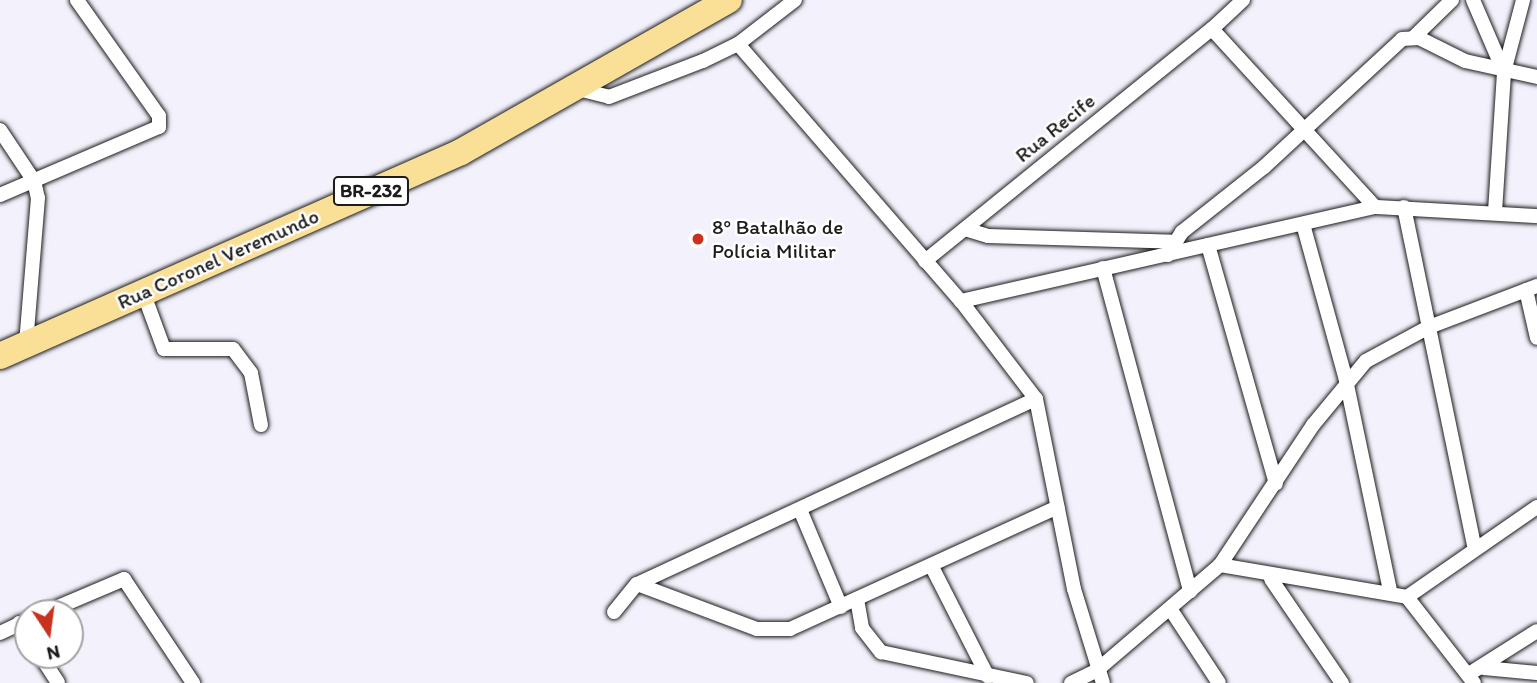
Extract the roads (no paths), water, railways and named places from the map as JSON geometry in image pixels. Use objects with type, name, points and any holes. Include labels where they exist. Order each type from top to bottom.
[{"type":"highway","name":"Rua Coronel Veremundo","points":[[0,356],[461,152],[578,89],[712,5]]},
{"type":"street","points":[[0,195],[154,134],[159,116],[77,0]]},
{"type":"street","points":[[578,89],[609,97],[732,48],[795,0]]},
{"type":"street","name":"Rua Recife","points":[[925,261],[1212,29],[1243,0]]},
{"type":"street","points":[[1414,37],[1452,0]]},
{"type":"street","points":[[1474,0],[1504,72]]},
{"type":"street","points":[[1495,212],[1504,72],[1523,0]]},
{"type":"street","points":[[1212,29],[1375,207]]},
{"type":"street","points":[[961,301],[1103,268],[1171,248],[1402,39],[1414,37],[1504,72],[1537,77]]},
{"type":"street","points":[[732,48],[961,301],[1036,399],[1058,507],[1099,677]]},
{"type":"street","points":[[0,130],[34,181],[39,220],[26,344]]},
{"type":"street","points":[[965,229],[988,236],[1171,248],[1208,245],[1375,207],[1537,216]]},
{"type":"street","points":[[1404,207],[1475,549]]},
{"type":"street","points":[[1303,224],[1346,380],[1390,592]]},
{"type":"street","points":[[1208,245],[1276,484]]},
{"type":"street","points":[[1103,268],[1190,591]]},
{"type":"street","points":[[1071,683],[1099,677],[1220,565],[1346,380],[1390,345],[1531,288],[1537,338]]},
{"type":"street","points":[[143,292],[164,349],[233,349],[251,373],[261,425]]},
{"type":"street","points":[[614,612],[637,584],[801,512],[1036,399]]},
{"type":"street","points":[[637,584],[757,629],[790,629],[932,567],[1058,507]]},
{"type":"street","points":[[1407,597],[1537,507]]},
{"type":"street","points":[[801,512],[841,607]]},
{"type":"street","points":[[1220,565],[1271,579],[1390,592],[1407,597],[1472,679],[1537,631]]},
{"type":"street","points":[[932,567],[988,677]]},
{"type":"street","points":[[77,599],[124,579],[193,683]]},
{"type":"street","points":[[1271,579],[1337,681]]},
{"type":"street","points":[[857,599],[862,628],[880,652],[988,677],[1027,683]]},
{"type":"street","points":[[1171,610],[1219,683]]},
{"type":"street","points":[[1484,668],[1537,673]]},
{"type":"place","name":"8º Batalhão de Polícia Militar","points":[[698,239]]}]
